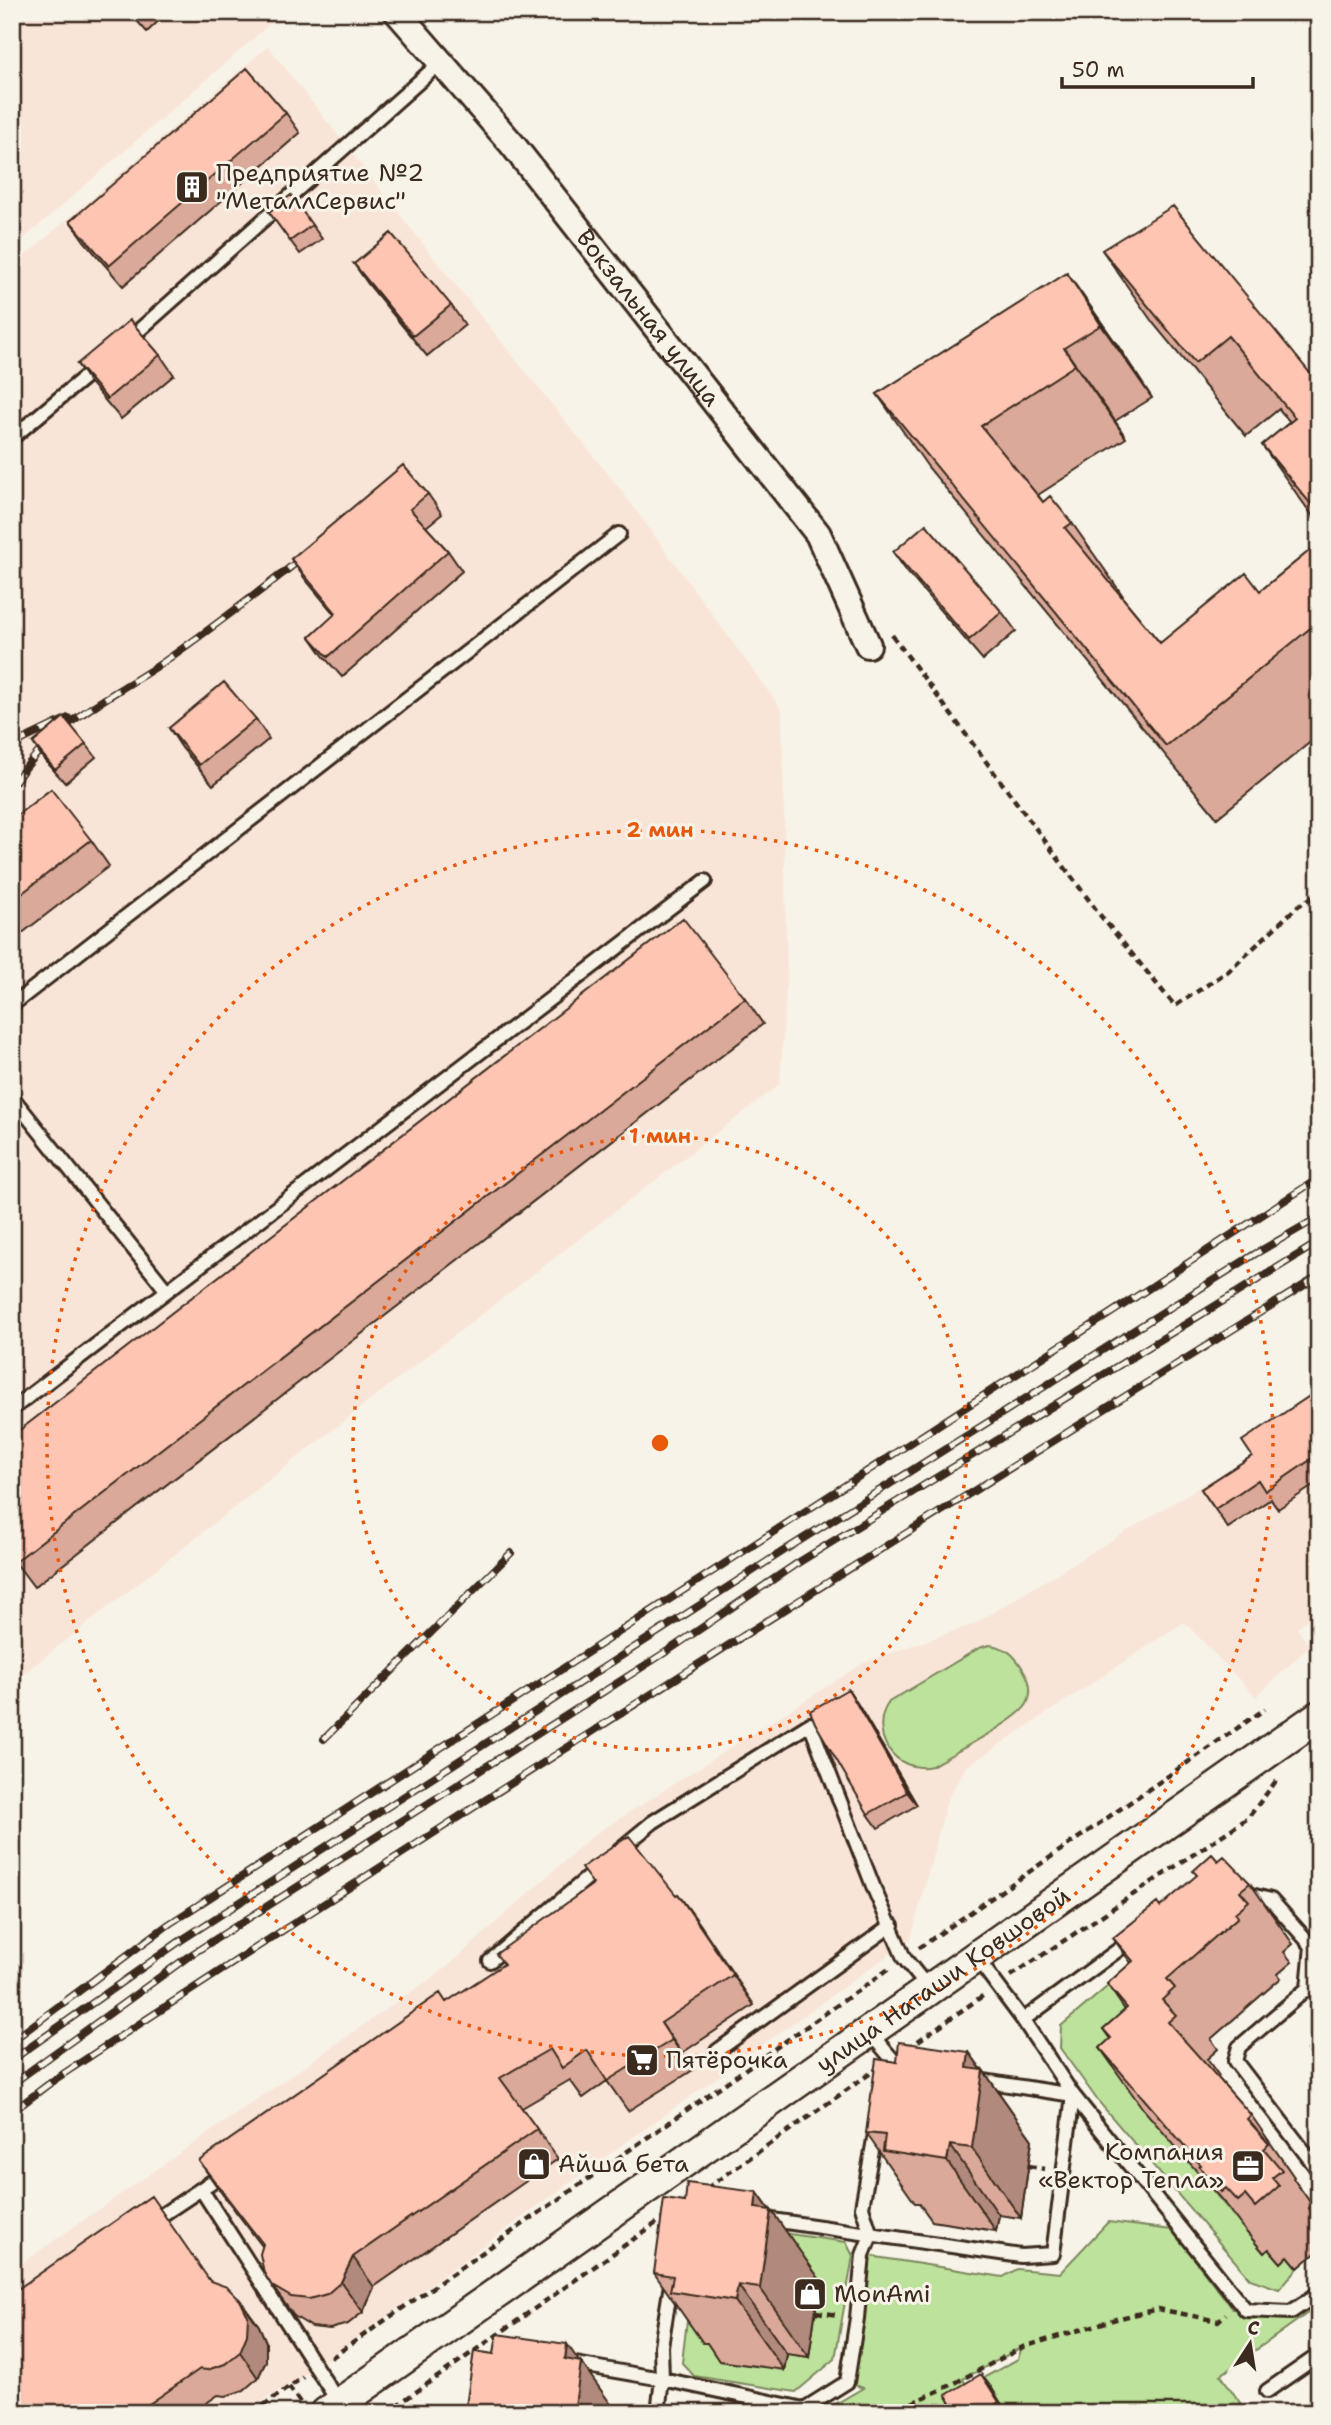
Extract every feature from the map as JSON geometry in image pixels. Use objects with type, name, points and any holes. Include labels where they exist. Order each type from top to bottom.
[{"type":"street","name":"Вокзальная улица","points":[[397,12],[512,144],[818,534],[868,645]]},
{"type":"street","name":"улица Наташи Ковшовой","points":[[330,2410],[1319,1716]]},
{"type":"lane","points":[[12,438],[109,357],[441,62]]},
{"type":"lane","points":[[12,1005],[619,534]]},
{"type":"lane","points":[[12,1409],[705,881]]},
{"type":"lane","points":[[12,1097],[167,1291]]},
{"type":"lane","points":[[490,1961],[653,1822],[810,1724],[904,1958],[929,1989]]},
{"type":"lane","points":[[1233,1890],[1271,1900],[1312,1946],[1308,1987],[1239,2047],[1235,2061],[1319,2171]]},
{"type":"lane","points":[[717,2051],[892,1925]]},
{"type":"lane","points":[[1023,2020],[1142,1932]]},
{"type":"lane","points":[[976,1957],[1023,2020],[1073,2095],[1246,2310],[1291,2312],[1319,2292]]},
{"type":"lane","points":[[869,2032],[899,2068]]},
{"type":"lane","points":[[966,2078],[1073,2095]]},
{"type":"lane","points":[[757,2217],[1021,2256],[1053,2254],[1073,2095]]},
{"type":"lane","points":[[561,2361],[804,2409],[847,2382],[863,2255],[871,2235],[862,2207],[874,2134],[882,2112]]},
{"type":"lane","points":[[135,2234],[236,2166]]},
{"type":"lane","points":[[675,2168],[696,2196]]},
{"type":"lane","points":[[201,2189],[316,2368],[330,2410]]},
{"type":"lane","points":[[658,2413],[662,2379],[660,2346],[674,2263]]},
{"type":"lane","points":[[1267,2391],[1319,2355]]},
{"type":"path","points":[[884,624],[1100,915],[1175,1006],[1230,970],[1298,906],[1319,892]]},
{"type":"path","points":[[253,2413],[1265,1709]]},
{"type":"path","points":[[696,2196],[899,2068],[997,1986],[1248,1818],[1281,1776]]},
{"type":"path","points":[[386,2413],[673,2211]]},
{"type":"path","points":[[890,2413],[1023,2347],[1158,2309],[1218,2321],[1242,2304]]},
{"type":"path","points":[[289,2387],[308,2413]]},
{"type":"shaded area","points":[[12,12],[284,12],[12,249]]},
{"type":"shaded area","points":[[268,46],[624,494],[782,710],[787,974],[780,1084],[373,1398],[12,1683],[12,267]]},
{"type":"shaded area","points":[[1319,1414],[1319,1618],[1310,1617],[1297,1628],[1309,1646],[1256,1697],[1184,1622],[966,1767],[947,1800],[911,1939],[316,2368],[243,2413],[12,2413],[12,2270],[447,1967],[592,1836],[865,1662],[974,1624]]},
{"type":"green space","points":[[989,1645],[1005,1650],[1020,1664],[1030,1686],[1027,1704],[998,1728],[932,1766],[919,1767],[896,1758],[888,1749],[881,1726],[889,1702],[979,1648]]},
{"type":"green space","points":[[1121,1975],[1195,2169],[1264,2253],[1269,2249],[1281,2263],[1288,2256],[1298,2268],[1279,2289],[1250,2279],[1098,2101],[1060,2048],[1061,2026]]},
{"type":"green space","points":[[1108,2222],[1172,2230],[1233,2309],[1291,2312],[1319,2293],[1319,2305],[1221,2375],[1247,2413],[1007,2413],[991,2387],[958,2413],[812,2413],[832,2406],[863,2388],[847,2382],[863,2255],[1003,2277],[1017,2269],[1060,2273]],"holes":[[[1022,2347],[1018,2359],[967,2387],[963,2379]]]},
{"type":"green space","points":[[719,2224],[846,2242],[853,2256],[835,2359],[796,2392],[694,2376],[682,2363],[689,2303],[722,2345],[784,2370],[787,2354],[737,2253]]},
{"type":"green space","points":[[1319,2395],[1319,2413],[1294,2413]]},
{"type":"building","points":[[132,12],[145,12],[138,18]]},
{"type":"building","points":[[247,68],[286,113],[109,266],[70,221]]},
{"type":"building","points":[[291,195],[312,225],[290,241],[269,212]]},
{"type":"building","points":[[1173,206],[1319,384],[1319,514],[1262,445],[1295,418],[1228,336],[1195,363],[1102,250]]},
{"type":"building","points":[[391,233],[451,305],[413,336],[354,264]]},
{"type":"building","points":[[1067,273],[1101,325],[1064,348],[1075,365],[981,426],[1043,502],[1050,496],[1072,523],[1065,528],[1160,643],[1246,573],[1260,591],[1319,543],[1319,621],[1166,746],[877,394]]},
{"type":"building","points":[[130,320],[160,355],[107,399],[77,364]]},
{"type":"building","points":[[403,465],[428,494],[410,509],[448,551],[328,657],[310,637],[336,613],[291,559]]},
{"type":"building","points":[[926,524],[1002,612],[969,640],[893,552]]},
{"type":"building","points":[[224,682],[256,719],[199,765],[169,728]]},
{"type":"building","points":[[64,717],[86,744],[55,770],[33,743]]},
{"type":"building","points":[[51,789],[91,840],[12,901],[12,819]]},
{"type":"building","points":[[683,918],[745,998],[16,1561],[12,1556],[12,1436]]},
{"type":"building","points":[[1311,1395],[1319,1407],[1319,1454],[1265,1491],[1258,1480],[1215,1509],[1201,1489],[1252,1456],[1242,1441]]},
{"type":"building","points":[[848,1689],[907,1792],[868,1814],[810,1711]]},
{"type":"building","points":[[629,1836],[676,1895],[678,1894],[733,1975],[661,2023],[672,2040],[607,2081],[587,2050],[562,2068],[550,2049],[500,2078],[537,2129],[353,2257],[341,2282],[327,2294],[309,2299],[291,2297],[272,2286],[264,2273],[260,2254],[263,2244],[199,2161],[440,1993],[446,2002],[504,1964],[496,1954],[593,1884],[581,1868]]},
{"type":"building","points":[[1212,1854],[1218,1861],[1224,1856],[1250,1883],[1240,1891],[1249,1901],[1235,1913],[1238,1917],[1167,1979],[1175,1988],[1162,2000],[1176,2015],[1168,2022],[1251,2115],[1247,2119],[1269,2144],[1264,2149],[1282,2170],[1272,2178],[1279,2186],[1255,2207],[1245,2195],[1238,2201],[1226,2188],[1221,2192],[1100,2048],[1111,2038],[1103,2029],[1127,2008],[1107,1984],[1133,1961],[1113,1938],[1157,1903],[1160,1907],[1197,1875],[1193,1871]]},
{"type":"building","points":[[1319,2041],[1319,2063],[1308,2050]]},
{"type":"building","points":[[899,2042],[969,2052],[967,2068],[983,2070],[972,2148],[950,2145],[947,2161],[883,2151],[885,2135],[866,2133],[876,2059],[897,2062]]},
{"type":"building","points":[[687,2183],[757,2192],[755,2208],[771,2210],[760,2288],[738,2285],[735,2301],[670,2291],[673,2276],[654,2273],[664,2199],[685,2202]]},
{"type":"building","points":[[151,2196],[210,2281],[227,2287],[240,2300],[248,2316],[247,2335],[240,2352],[225,2364],[207,2370],[200,2369],[136,2413],[12,2413],[12,2293]]},
{"type":"building","points":[[497,2334],[567,2344],[565,2359],[581,2362],[574,2413],[465,2413],[474,2351],[494,2354]]},
{"type":"building","points":[[981,2374],[999,2402],[981,2413],[957,2413],[946,2395]]},
{"type":"railway","points":[[12,785],[62,729],[184,648],[311,551]]},
{"type":"railway","points":[[12,745],[68,718]]},
{"type":"railway","points":[[12,2041],[169,1924],[1319,1178]]},
{"type":"railway","points":[[12,2060],[180,1941],[785,1550],[1255,1254],[1319,1217]]},
{"type":"railway","points":[[12,2084],[189,1956],[669,1650],[796,1564],[1319,1242]]},
{"type":"railway","points":[[12,2112],[54,2080],[525,1774],[1319,1276]]},
{"type":"railway","points":[[324,1739],[511,1553]]},
{"type":"place","name":"Предприятие №2 \"МеталлСервис\"","points":[[192,187]]},
{"type":"place","name":"Пятёрочка","points":[[642,2060]]},
{"type":"place","name":"Айша бета","points":[[534,2164]]},
{"type":"place","name":"Компания «Вектор Тепла»","points":[[1248,2166]]},
{"type":"place","name":"MonAmi","points":[[810,2294]]}]
